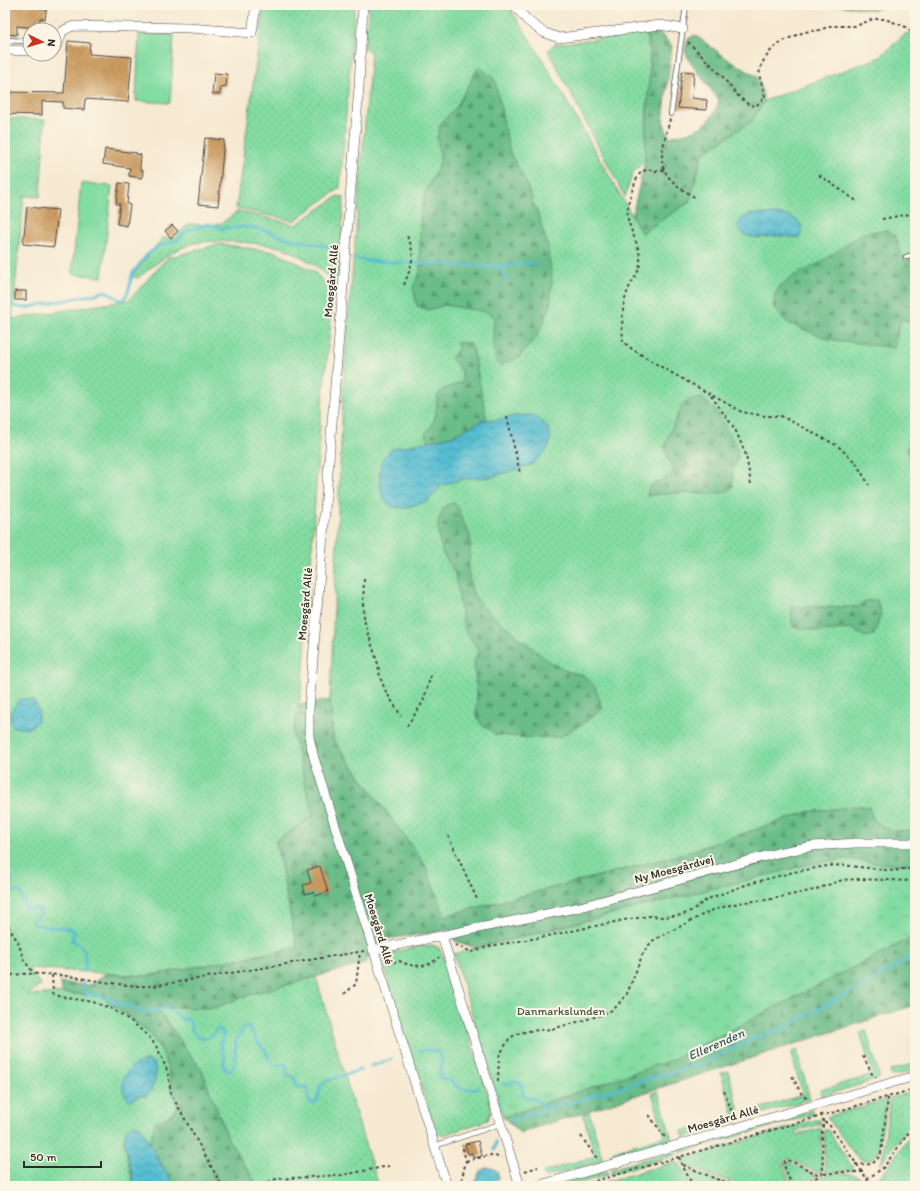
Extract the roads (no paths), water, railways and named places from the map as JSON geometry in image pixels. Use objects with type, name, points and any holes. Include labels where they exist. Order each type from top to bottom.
[{"type":"street","points":[[62,31],[66,28],[74,26],[190,28],[252,33],[256,5]]},
{"type":"street","name":"Moesgård Allé","points":[[362,5],[359,87],[309,709],[309,736],[314,758],[447,1186]]},
{"type":"street","points":[[514,5],[528,21],[543,32],[559,38],[660,25],[682,32]]},
{"type":"street","points":[[5,50],[22,51]]},
{"type":"street","name":"Ny Moesgårdvej","points":[[373,950],[580,907],[777,853],[806,847],[855,843],[915,843]]},
{"type":"street","points":[[442,936],[520,1186]]},
{"type":"street","name":"Moesgård Allé","points":[[537,1186],[915,1076]]},
{"type":"lane","points":[[671,114],[686,6]]},
{"type":"lane","points":[[5,40],[22,42]]},
{"type":"lane","points":[[906,257],[915,255]]},
{"type":"lane","points":[[434,1146],[500,1124]]},
{"type":"water","points":[[750,214],[778,214],[792,218],[802,226],[800,237],[751,237],[745,235],[737,226],[741,219]]},
{"type":"water","points":[[518,415],[533,415],[547,426],[551,437],[548,449],[531,465],[491,477],[464,479],[442,485],[428,501],[405,508],[392,507],[384,500],[380,484],[380,466],[382,460],[391,449],[453,436],[483,420],[497,420]]},
{"type":"water","points":[[20,699],[33,700],[39,710],[38,721],[28,729],[13,727],[10,719],[11,712]]},
{"type":"water","points":[[147,1060],[154,1063],[156,1077],[154,1084],[146,1096],[139,1096],[130,1101],[124,1093],[124,1079],[128,1071],[134,1066]]},
{"type":"water","points":[[133,1124],[140,1126],[159,1161],[175,1186],[135,1186],[124,1141],[126,1130]]},
{"type":"water","points":[[491,1168],[497,1171],[498,1176],[495,1183],[492,1186],[477,1186],[476,1181],[478,1174],[481,1170]]},
{"type":"waterway","points":[[5,304],[24,308],[106,291],[120,300],[124,300],[129,289],[132,274],[146,256],[158,246],[177,240],[188,230],[208,224],[222,228],[252,227],[286,238],[335,248]]},
{"type":"waterway","points":[[353,258],[367,261],[501,267],[524,263],[535,264]]},
{"type":"waterway","points":[[501,267],[508,281]]},
{"type":"waterway","points":[[5,873],[12,879],[10,885],[5,885]]},
{"type":"waterway","points":[[5,890],[20,892],[27,909],[38,908],[40,911],[39,915],[33,920],[32,923],[41,926],[73,930],[75,933],[71,940],[79,944],[84,950],[85,971]]},
{"type":"waterway","name":"Ellerenden","points":[[512,1120],[703,1063],[758,1036],[778,1031],[890,970],[915,954]]},
{"type":"waterway","points":[[83,983],[84,992],[87,994],[104,997],[117,1004],[133,1006],[140,1013],[162,1008],[170,1009],[179,1017],[185,1020],[188,1018],[194,1033],[199,1038],[207,1038],[212,1036],[215,1031],[219,1029],[221,1030],[224,1035],[220,1044],[225,1059],[223,1064],[226,1070],[229,1071],[232,1069],[235,1061],[237,1038],[244,1027],[248,1027],[256,1041],[267,1054],[273,1066],[285,1064],[287,1066],[287,1076],[294,1077],[297,1087],[307,1087],[308,1100],[312,1104],[317,1101],[321,1085],[326,1081],[360,1070]]},
{"type":"waterway","points":[[420,1051],[431,1050],[438,1052],[442,1062],[439,1075],[442,1079],[450,1080],[462,1089],[478,1089]]},
{"type":"waterway","points":[[371,1066],[392,1059]]},
{"type":"waterway","points":[[502,1084],[517,1081],[521,1083],[524,1096],[535,1099],[548,1109]]},
{"type":"waterway","name":"Ellerenden","points":[[494,1150],[496,1142]]},
{"type":"park label","name":"Danmarkslunden","points":[[561,1011]]}]
